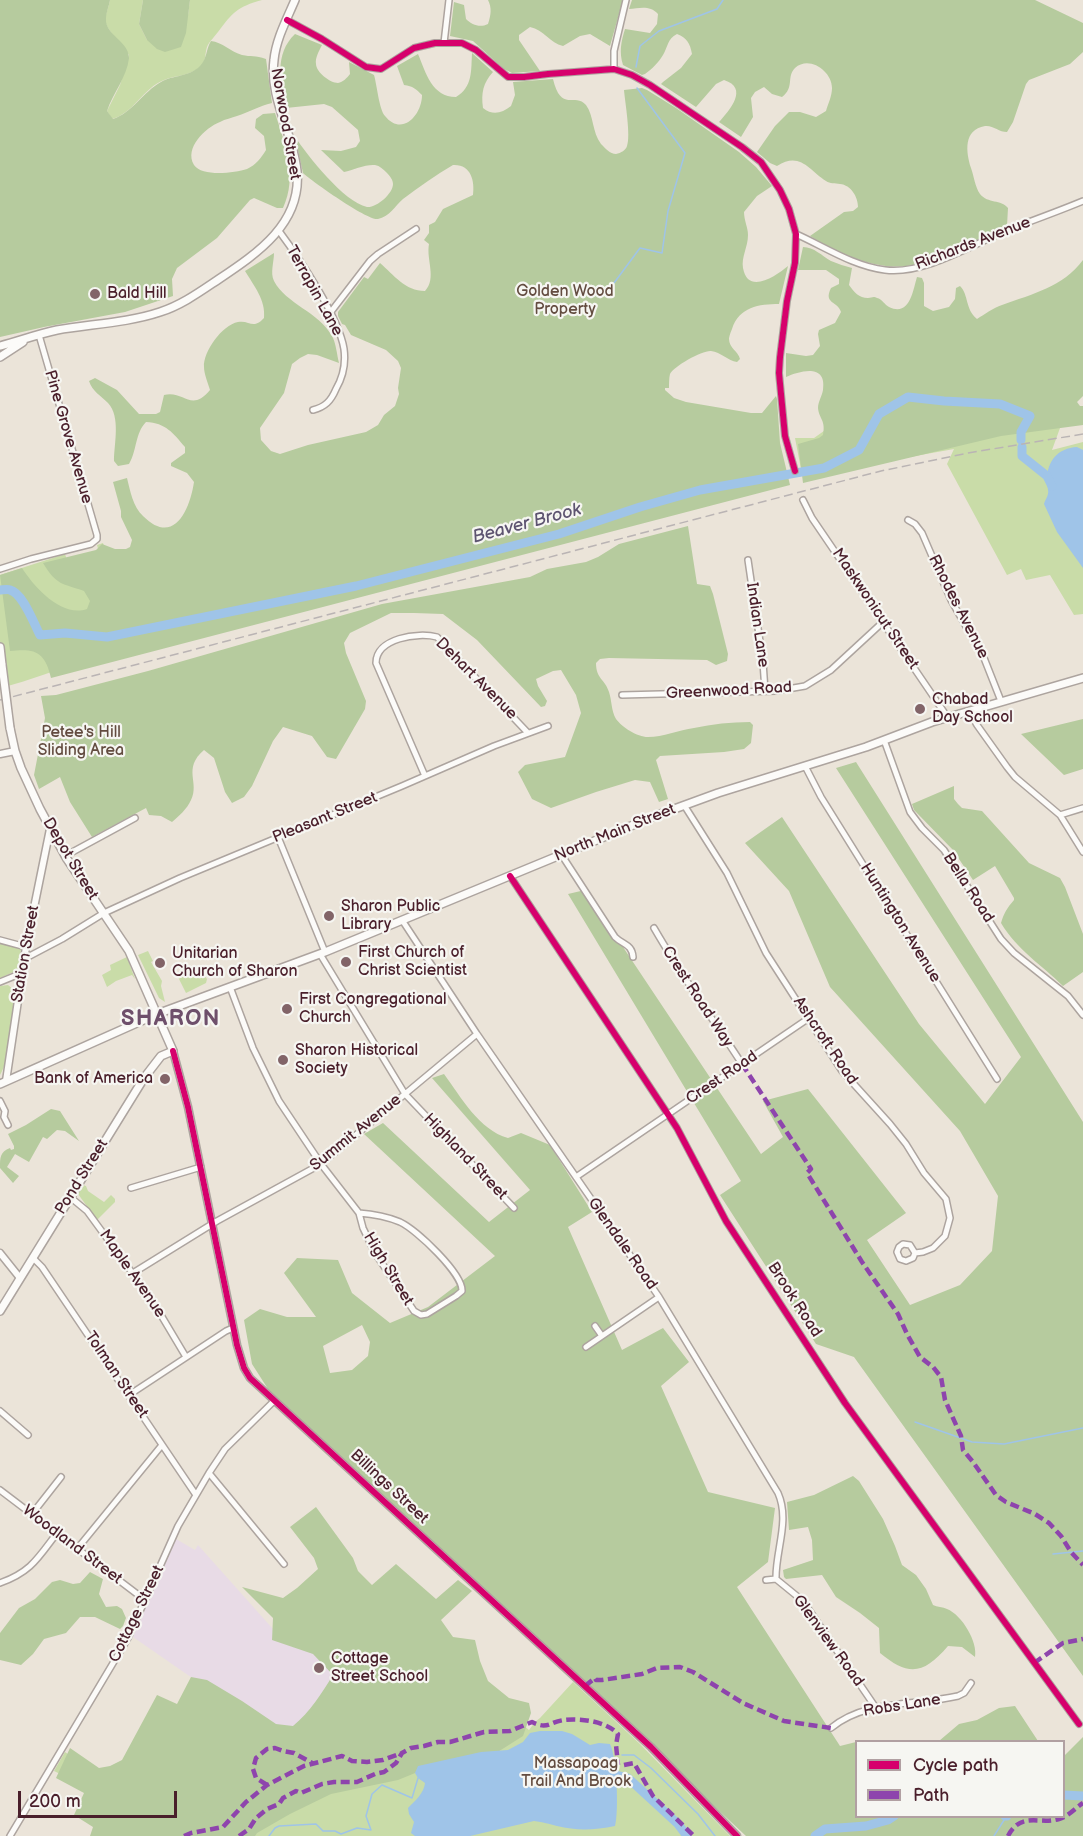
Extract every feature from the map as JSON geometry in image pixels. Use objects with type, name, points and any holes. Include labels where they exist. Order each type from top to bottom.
[{"type":"main road","name":"Norwood Street","points":[[0,346],[39,335],[134,318],[170,308],[193,296],[248,260],[279,231],[291,208],[297,184],[295,158],[276,93],[273,75],[274,55],[295,0]]},
{"type":"main road","name":"Norwood Street","points":[[0,357],[10,349],[39,335]]},
{"type":"main road","name":"Depot Street","points":[[0,647],[10,728],[15,751],[25,777],[65,856],[133,959],[173,1051]]},
{"type":"main road","name":"North Main Street","points":[[3,1082],[157,1014],[322,953],[684,805],[969,711],[1083,678]]},
{"type":"main road","name":"Pond Street","points":[[0,1311],[151,1067],[162,1055],[173,1051]]},
{"type":"street","points":[[444,43],[448,0]]},
{"type":"street","points":[[614,69],[614,51],[626,0]]},
{"type":"street","points":[[287,20],[366,67],[374,69],[387,66],[414,48],[444,43],[462,43],[468,46],[483,55],[508,77],[614,69],[632,75],[650,85],[761,162],[780,190],[789,209],[796,234],[795,263],[787,301],[779,374],[784,427],[795,471]]},
{"type":"street","name":"Richards Avenue","points":[[796,234],[846,259],[883,270],[907,269],[924,267],[1083,201]]},
{"type":"street","points":[[330,313],[370,261],[416,229]]},
{"type":"street","name":"Terrapin Lane","points":[[279,231],[308,273],[330,313],[341,339],[345,360],[344,371],[330,401],[313,410]]},
{"type":"street","name":"Pine Grove Avenue","points":[[0,569],[91,544],[97,535],[39,335]]},
{"type":"street","name":"Maskwonicut Street","points":[[803,500],[948,718]]},
{"type":"street","name":"Rhodes Avenue","points":[[908,520],[915,524],[922,533],[951,600],[984,658],[1001,701]]},
{"type":"street","name":"Indian Lane","points":[[748,560],[765,691]]},
{"type":"street","name":"Greenwood Road","points":[[622,695],[796,688],[813,682],[831,670],[884,622]]},
{"type":"street","name":"Dehart Avenue","points":[[425,776],[376,663],[379,651],[387,643],[411,636],[437,637],[528,733]]},
{"type":"street","points":[[969,711],[1011,772],[1060,815],[1083,852]]},
{"type":"street","name":"Pleasant Street","points":[[24,959],[104,913],[191,873],[548,726]]},
{"type":"street","name":"Bella Road","points":[[884,740],[910,812],[944,850],[1001,939],[1014,953],[1068,996],[1083,1015]]},
{"type":"street","points":[[0,754],[15,751]]},
{"type":"street","name":"Huntington Avenue","points":[[805,766],[997,1079]]},
{"type":"street","name":"Ashcroft Road","points":[[684,805],[727,873],[766,953],[842,1071],[899,1135],[948,1205],[949,1224],[941,1241],[929,1250],[915,1253]]},
{"type":"street","points":[[1060,815],[1083,808]]},
{"type":"street","points":[[65,856],[135,819]]},
{"type":"street","name":"Station Street","points":[[3,1082],[26,946],[51,829]]},
{"type":"street","name":"Highland Street","points":[[278,837],[322,953],[405,1094],[514,1208]]},
{"type":"street","points":[[561,854],[615,938],[630,947],[633,957]]},
{"type":"street","name":"Brook Road","points":[[510,876],[677,1128],[726,1221],[845,1403],[1079,1724]]},
{"type":"street","name":"Glendale Road","points":[[402,920],[477,1034],[659,1297],[780,1499],[783,1521],[776,1579]]},
{"type":"street","name":"Crest Road Way","points":[[654,928],[684,979],[742,1064]]},
{"type":"street","points":[[0,940],[26,946]]},
{"type":"street","points":[[0,982],[22,973]]},
{"type":"street","name":"High Street","points":[[230,987],[249,1039],[279,1101],[321,1164],[359,1213],[363,1228],[375,1253],[416,1313],[422,1315],[430,1312],[462,1291],[462,1285],[441,1257],[411,1228],[388,1218],[359,1213]]},
{"type":"street","name":"Crest Road","points":[[576,1177],[808,1018]]},
{"type":"street","name":"Summit Avenue","points":[[133,1273],[213,1224],[321,1164],[477,1034]]},
{"type":"street","name":"Billings Street","points":[[173,1051],[180,1072],[201,1167],[233,1328],[244,1368],[254,1383],[651,1747],[736,1836]]},
{"type":"street","points":[[0,1101],[8,1125]]},
{"type":"street","points":[[131,1188],[201,1167]]},
{"type":"street","name":"Maple Avenue","points":[[70,1197],[85,1209],[133,1273],[160,1311],[186,1357]]},
{"type":"street","points":[[0,1253],[20,1278]]},
{"type":"street","name":"Tolman Street","points":[[33,1258],[44,1270],[196,1495]]},
{"type":"street","points":[[586,1347],[659,1297]]},
{"type":"street","points":[[595,1326],[602,1336]]},
{"type":"street","points":[[129,1395],[233,1328]]},
{"type":"street","name":"Cottage Street","points":[[10,1836],[120,1653],[178,1526],[208,1473],[225,1449],[274,1401]]},
{"type":"street","points":[[0,1411],[28,1435]]},
{"type":"street","points":[[77,1549],[162,1444]]},
{"type":"street","points":[[208,1473],[284,1564]]},
{"type":"street","points":[[32,1514],[61,1477]]},
{"type":"street","name":"Woodland Street","points":[[0,1490],[145,1600]]},
{"type":"street","points":[[0,1582],[21,1574],[29,1568],[57,1533]]},
{"type":"street","points":[[766,1580],[776,1579]]},
{"type":"street","name":"Glenview Road","points":[[776,1579],[803,1601],[876,1708]]},
{"type":"street","name":"Robs Lane","points":[[831,1728],[849,1715],[876,1708],[956,1697],[964,1693],[971,1683]]},
{"type":"shaded area","points":[[176,1539],[195,1550],[198,1545],[273,1629],[343,1565],[351,1788],[133,1637]]},
{"type":"green space","points":[[0,0],[110,0],[106,17],[107,25],[125,47],[129,58],[126,72],[107,111],[113,119],[126,112],[161,82],[196,70],[204,60],[211,41],[242,55],[266,59],[272,103],[224,120],[208,129],[194,146],[192,159],[198,169],[211,173],[247,169],[258,161],[266,150],[264,136],[255,128],[256,119],[263,114],[275,113],[286,148],[290,172],[283,208],[277,208],[254,198],[250,200],[217,238],[177,268],[172,279],[173,296],[125,312],[0,337]]},
{"type":"green space","points":[[110,0],[143,0],[139,24],[147,40],[188,15],[190,0],[262,0],[241,8],[232,15],[209,43],[203,63],[198,69],[157,84],[126,112],[112,119],[107,111],[120,85],[129,55],[106,23]]},
{"type":"green space","points":[[143,0],[190,0],[186,33],[181,47],[165,52],[157,49],[147,40],[139,24]]},
{"type":"green space","points":[[488,0],[623,0],[610,46],[590,34],[580,36],[563,46],[530,27],[519,35],[519,40],[540,71],[512,73],[504,69],[473,41],[450,36],[454,2],[464,5],[468,21],[482,26],[488,24],[490,18],[491,9]]},
{"type":"green space","points":[[632,0],[1035,0],[1083,23],[1083,52],[1070,64],[1029,80],[1007,132],[985,126],[978,128],[970,137],[967,149],[977,188],[983,197],[1002,203],[1008,208],[1007,226],[931,260],[895,267],[856,259],[810,236],[844,212],[853,211],[858,207],[857,199],[851,189],[828,182],[798,161],[792,160],[777,166],[757,152],[775,126],[789,112],[800,112],[816,117],[826,111],[832,88],[824,71],[813,64],[801,64],[792,71],[788,90],[782,97],[772,94],[764,87],[755,92],[751,98],[753,117],[741,137],[719,122],[735,100],[735,88],[731,84],[724,80],[716,84],[696,107],[661,84],[681,68],[692,54],[689,44],[683,37],[677,34],[671,38],[665,52],[653,68],[645,74],[642,75],[623,65],[621,47],[625,29],[650,33],[657,24],[658,14],[652,9],[629,9]]},
{"type":"green space","name":"Golden Wood Property","points":[[295,34],[322,45],[317,57],[317,67],[321,74],[331,81],[338,83],[348,77],[349,62],[374,75],[383,113],[391,122],[404,124],[410,121],[419,110],[422,95],[414,88],[404,85],[397,66],[418,54],[431,83],[441,93],[456,97],[462,93],[468,83],[472,53],[493,72],[485,84],[482,98],[483,108],[490,112],[501,112],[511,106],[515,95],[513,82],[553,79],[560,96],[586,105],[601,144],[616,154],[626,149],[628,141],[624,90],[642,88],[676,108],[739,152],[756,167],[772,186],[757,196],[744,212],[748,235],[743,268],[751,281],[757,282],[770,278],[788,266],[779,304],[757,306],[739,316],[729,339],[730,345],[740,359],[737,362],[715,352],[707,351],[683,363],[673,371],[670,374],[669,388],[665,390],[674,398],[686,402],[751,413],[762,413],[776,396],[780,443],[790,485],[51,678],[46,662],[38,654],[27,650],[10,651],[0,575],[22,568],[41,592],[59,605],[78,611],[87,609],[90,601],[84,591],[56,580],[43,563],[96,550],[102,544],[115,549],[130,547],[132,540],[121,517],[113,482],[127,478],[137,508],[154,525],[163,528],[179,521],[189,503],[194,482],[187,473],[171,466],[171,463],[185,453],[185,447],[177,437],[159,424],[146,422],[142,426],[129,464],[118,466],[114,461],[116,423],[112,409],[94,391],[89,381],[95,378],[117,390],[139,414],[160,412],[164,395],[177,395],[192,400],[203,397],[210,390],[205,373],[205,361],[215,340],[232,324],[242,322],[254,324],[264,318],[261,299],[245,271],[274,253],[272,271],[274,281],[286,296],[326,328],[333,339],[339,363],[308,354],[292,364],[284,393],[260,428],[261,440],[271,451],[280,454],[366,432],[378,425],[384,415],[395,406],[399,394],[401,368],[398,361],[386,350],[351,335],[342,324],[338,312],[364,277],[368,279],[380,263],[406,285],[425,291],[431,275],[429,244],[424,240],[429,233],[429,225],[435,222],[443,209],[473,195],[472,179],[464,167],[453,165],[378,219],[353,208],[303,173],[295,137],[327,177],[348,197],[358,203],[371,207],[379,203],[387,196],[393,184],[388,174],[375,165],[344,172],[321,150],[341,151],[356,147],[360,141],[358,130],[332,107],[324,104],[286,108],[282,89],[281,60],[288,42]]},
{"type":"green space","points":[[803,247],[814,250],[831,261],[852,268],[849,285],[859,296],[874,297],[896,309],[902,308],[909,301],[917,277],[922,278],[924,283],[924,306],[933,311],[949,307],[955,299],[956,288],[960,286],[977,319],[999,306],[1056,283],[1066,277],[1083,260],[1083,396],[1077,402],[1083,406],[1083,425],[1001,436],[803,483],[798,444],[823,435],[824,426],[818,408],[823,381],[817,372],[811,371],[786,377],[786,353],[813,355],[820,346],[819,330],[835,323],[841,312],[829,297],[831,288],[839,284],[839,279],[826,270],[798,270]]},
{"type":"green space","points":[[903,375],[1060,428],[1052,450],[1083,442],[1083,614],[1074,615],[1050,575],[1026,580],[1021,569],[1007,575],[947,464],[954,449],[826,472],[801,469],[795,438],[814,438]]},
{"type":"green space","name":"Petee's Hill Sliding Area","points":[[688,526],[697,584],[710,586],[728,654],[727,661],[716,665],[707,660],[609,658],[600,659],[596,663],[597,672],[609,692],[616,719],[639,735],[654,737],[729,723],[750,722],[753,725],[751,743],[744,749],[660,756],[656,760],[668,799],[659,802],[650,782],[635,780],[551,808],[532,799],[518,772],[525,765],[565,757],[581,713],[576,695],[561,670],[536,679],[547,701],[545,706],[541,707],[477,640],[443,614],[414,613],[391,613],[350,633],[344,643],[366,701],[365,709],[336,759],[327,757],[312,736],[283,727],[273,741],[252,786],[244,797],[232,803],[225,792],[214,758],[204,750],[194,763],[194,787],[191,800],[172,822],[161,816],[149,815],[146,808],[92,837],[70,802],[60,777],[39,789],[34,775],[45,718],[41,696],[56,695],[148,671],[382,604],[530,577],[547,569],[586,562],[619,544]]},
{"type":"green space","points":[[103,543],[110,565],[90,659],[0,688],[0,575],[65,554],[72,576],[103,567],[97,545]]},
{"type":"green space","points":[[1083,719],[1083,769],[1064,775],[1021,734]]},
{"type":"green space","points":[[856,762],[1083,1122],[1083,1676],[854,1357],[816,1344],[720,1195],[741,1181],[568,894],[585,890],[761,1154],[783,1137],[763,1101],[808,1089],[906,1213],[867,1240],[910,1305],[960,1285],[992,1251],[998,1196],[960,1131],[830,987],[789,891],[745,843],[782,817],[919,1024],[985,1104],[1021,1057],[836,768]]},
{"type":"green space","points":[[954,786],[954,799],[962,808],[982,811],[1029,863],[1060,878],[1065,887],[1083,934],[1083,972],[1063,986],[1022,949],[1001,923],[1014,898],[995,866],[973,880],[953,850],[914,810],[912,804]]},
{"type":"green space","points":[[0,943],[21,949],[18,970],[0,978]]},
{"type":"green space","points":[[148,951],[153,961],[151,962],[162,981],[165,1002],[159,998],[138,955]]},
{"type":"green space","points":[[127,957],[135,979],[132,975],[107,987],[102,975],[111,970],[110,965]]},
{"type":"green space","points":[[201,967],[207,979],[206,983],[186,993],[178,977],[183,976],[182,969],[185,968],[188,972]]},
{"type":"green space","points":[[8,985],[14,990],[14,998],[8,1049],[0,1075],[0,986]]},
{"type":"green space","points":[[444,1074],[479,1120],[498,1134],[508,1138],[521,1133],[550,1145],[592,1212],[568,1227],[622,1350],[663,1328],[689,1362],[661,1386],[708,1492],[775,1508],[768,1562],[737,1587],[840,1746],[855,1742],[855,1818],[1065,1818],[1065,1755],[1083,1737],[1083,1836],[746,1836],[268,1389],[252,1364],[244,1320],[260,1309],[287,1317],[316,1317],[284,1273],[297,1258],[338,1260],[352,1293],[390,1323],[428,1307],[495,1256],[364,1134],[383,1123],[489,1222],[530,1190],[432,1078]],"holes":[[[362,1325],[370,1342],[368,1356],[352,1370],[330,1373],[323,1346]]]},
{"type":"green space","points":[[51,1109],[60,1111],[79,1141],[65,1131],[57,1130],[47,1139],[43,1137],[29,1162],[15,1154],[7,1167],[19,1176],[13,1183],[0,1168],[2,1153],[10,1148],[14,1149],[8,1134]]},
{"type":"green space","points":[[83,1185],[104,1202],[111,1195],[115,1199],[115,1202],[97,1220],[78,1194]]},
{"type":"green space","points":[[853,1476],[859,1481],[883,1519],[902,1565],[916,1575],[933,1605],[953,1612],[968,1630],[974,1644],[975,1657],[962,1647],[948,1646],[924,1667],[908,1669],[899,1666],[880,1653],[879,1628],[836,1597],[822,1575],[786,1579],[784,1577],[783,1570],[813,1560],[812,1540],[808,1527],[789,1530],[787,1502],[814,1495]]},
{"type":"green space","points":[[316,1507],[353,1558],[358,1571],[372,1585],[396,1564],[436,1599],[458,1580],[472,1591],[441,1620],[453,1637],[475,1640],[488,1681],[509,1698],[529,1703],[531,1713],[523,1736],[485,1760],[425,1769],[398,1780],[331,1794],[290,1814],[255,1836],[90,1836],[93,1827],[74,1815],[84,1793],[56,1778],[70,1748],[99,1768],[122,1760],[157,1695],[177,1704],[191,1677],[207,1680],[276,1724],[293,1726],[305,1715],[320,1695],[333,1675],[313,1654],[272,1640],[273,1618],[242,1587],[283,1598],[318,1569],[314,1558],[290,1527]]},
{"type":"green space","points":[[90,1572],[103,1579],[99,1594],[106,1607],[117,1606],[122,1609],[126,1618],[120,1629],[95,1617],[80,1617],[66,1633],[44,1639],[21,1665],[0,1660],[0,1633],[19,1608],[35,1599],[52,1582],[60,1580],[73,1584],[80,1583]]},
{"type":"green space","name":"Massapoag Trail And Brook","points":[[573,1682],[640,1744],[730,1836],[169,1836],[172,1828],[54,1771],[65,1752],[89,1769],[351,1787],[521,1723],[529,1730]]},
{"type":"green space","points":[[1015,1706],[1037,1740],[940,1740],[959,1724],[977,1720],[999,1708]]},
{"type":"water","points":[[1077,447],[1083,450],[1083,568],[1057,532],[1044,504],[1048,494],[1047,482],[1051,461],[1064,450]]},
{"type":"water","points":[[562,1731],[590,1745],[610,1744],[617,1785],[615,1826],[579,1829],[534,1821],[470,1836],[415,1836],[411,1833],[414,1822],[408,1808],[421,1793],[425,1783],[415,1773],[418,1766],[481,1752],[508,1750],[523,1742],[530,1733]]},
{"type":"waterway","points":[[636,67],[640,46],[659,31],[717,9],[723,0]]},
{"type":"waterway","points":[[614,283],[640,248],[662,253],[668,211],[685,153],[637,88]]},
{"type":"waterway","name":"Beaver Brook","points":[[0,590],[15,592],[28,610],[40,635],[65,633],[107,637],[356,586],[559,534],[700,490],[824,468],[859,450],[879,414],[908,397],[1000,404],[1030,416],[1021,432],[1021,440]]},
{"type":"waterway","name":"Beaver Brook","points":[[1022,447],[1022,456],[1047,476],[1052,486]]},
{"type":"waterway","points":[[915,1422],[972,1442],[1004,1444],[1083,1428]]},
{"type":"waterway","points":[[1053,1554],[1083,1551]]},
{"type":"waterway","points":[[622,1755],[634,1755],[651,1768],[698,1814],[715,1836]]},
{"type":"waterway","points":[[616,1775],[628,1778],[678,1824],[687,1836]]},
{"type":"waterway","points":[[269,1836],[279,1826],[316,1824],[323,1831],[335,1831],[341,1834],[357,1828],[371,1830],[366,1816],[372,1794],[382,1785],[412,1798],[418,1778]]},
{"type":"waterway","points":[[1065,1795],[1083,1796]]},
{"type":"waterway","points":[[815,1836],[825,1829],[866,1826],[891,1818]]},
{"type":"waterway","points":[[994,1836],[1005,1818]]},
{"type":"railway","points":[[0,700],[881,471],[968,453],[1083,434]]},
{"type":"marked path","points":[[742,1064],[811,1169],[807,1173],[862,1262],[898,1314],[920,1357],[941,1377],[945,1400],[961,1436],[963,1450],[996,1495],[1049,1523],[1083,1565]]},
{"type":"marked path","points":[[1034,1663],[1063,1643],[1083,1639]]},
{"type":"marked path","points":[[585,1686],[595,1678],[602,1680],[642,1674],[657,1668],[680,1667],[693,1672],[743,1703],[784,1721],[831,1728]]},
{"type":"marked path","points":[[239,1836],[249,1829],[256,1818],[267,1809],[279,1804],[283,1798],[296,1791],[301,1793],[322,1784],[334,1782],[357,1782],[384,1772],[396,1763],[402,1753],[411,1748],[438,1742],[450,1742],[484,1732],[510,1731],[532,1722],[545,1725],[564,1720],[578,1720],[592,1721],[607,1726],[618,1734],[616,1745],[618,1765]]},
{"type":"marked path","points":[[267,1785],[256,1778],[253,1769],[256,1758],[267,1749],[275,1748],[294,1753],[314,1764]]},
{"type":"marked path","points":[[184,1836],[223,1827],[246,1802],[267,1785],[304,1766],[342,1756],[352,1761],[367,1762],[383,1760],[402,1753]]},
{"type":"marked path","points":[[624,1765],[634,1763],[653,1796],[694,1836]]},
{"type":"marked path","points":[[1065,1816],[1083,1803]]},
{"type":"marked path","points":[[1008,1836],[1013,1828],[1025,1821],[1061,1818]]},
{"type":"cycle path","points":[[287,20],[366,67],[381,69],[414,48],[435,43],[462,43],[476,50],[508,77],[614,69],[632,75],[650,85],[761,162],[780,190],[789,209],[796,234],[795,263],[787,301],[779,373],[785,436],[795,471]]},
{"type":"cycle path","points":[[510,876],[677,1128],[726,1221],[845,1403],[1079,1724]]},
{"type":"cycle path","points":[[173,1051],[188,1107],[237,1345],[244,1368],[250,1378],[651,1747],[737,1836]]},
{"type":"place","name":"Bald Hill","points":[[95,294]]},
{"type":"place","name":"Chabad Day School","points":[[920,709]]},
{"type":"place","name":"Sharon Public Library","points":[[329,916]]},
{"type":"place","name":"First Church of Christ Scientist","points":[[346,962]]},
{"type":"place","name":"Unitarian Church of Sharon","points":[[160,963]]},
{"type":"place","name":"First Congregational Church","points":[[287,1009]]},
{"type":"place","name":"Sharon Historical Society","points":[[283,1060]]},
{"type":"place","name":"Bank of America","points":[[165,1079]]},
{"type":"place","name":"Cottage Street School","points":[[319,1668]]},
{"type":"district","name":"SHARON","points":[[171,1019]]}]
